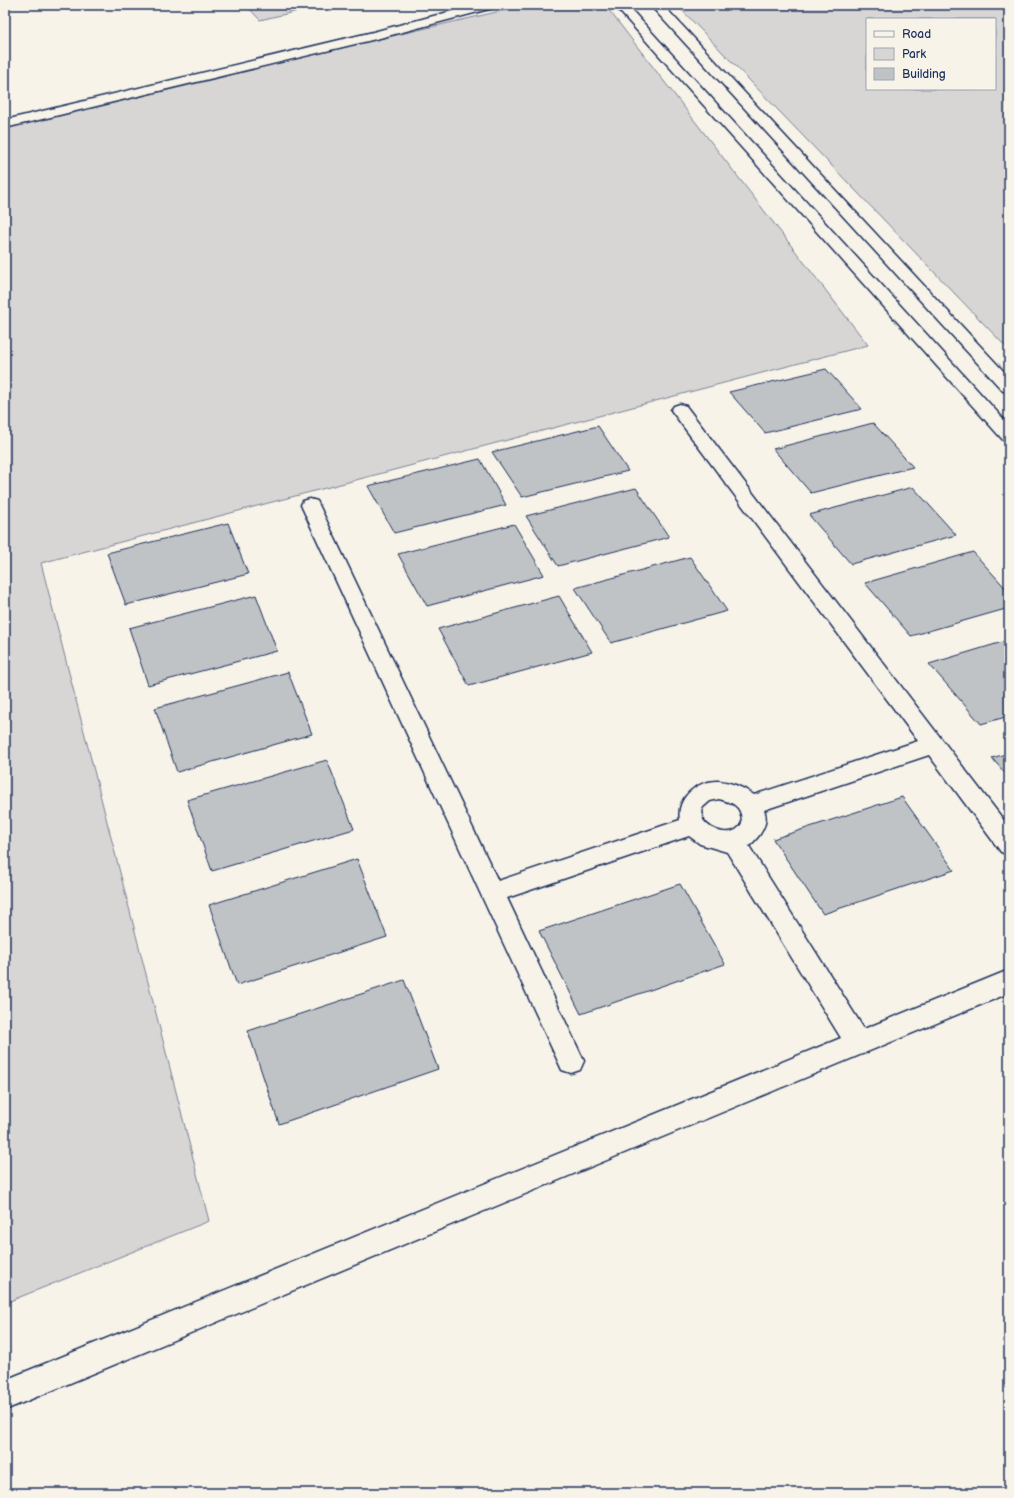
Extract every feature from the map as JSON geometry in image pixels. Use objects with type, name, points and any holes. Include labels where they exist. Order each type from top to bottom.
[{"type":"street","points":[[5,124],[368,37],[489,5]]},
{"type":"street","points":[[620,5],[1009,436]]},
{"type":"street","points":[[656,5],[1009,387]]},
{"type":"street","points":[[680,410],[1009,845]]},
{"type":"street","points":[[310,505],[571,1061]]},
{"type":"street","points":[[751,805],[933,745]]},
{"type":"street","points":[[709,791],[730,791],[739,795],[751,805],[755,818],[754,827],[748,834],[740,840],[729,843],[718,842],[708,838],[699,832],[694,825],[690,817],[691,808],[701,794],[709,791]]},
{"type":"street","points":[[492,893],[694,825]]},
{"type":"street","points":[[733,841],[858,1043]]},
{"type":"street","points":[[5,1395],[1009,981]]},
{"type":"green space","points":[[246,5],[324,5],[260,20]]},
{"type":"green space","points":[[527,5],[605,5],[868,345],[41,563],[209,1221],[5,1303],[5,125]]},
{"type":"green space","points":[[677,5],[1009,5],[1009,350]]},
{"type":"building","points":[[826,369],[862,409],[765,433],[729,392]]},
{"type":"building","points":[[873,423],[913,467],[811,493],[773,449]]},
{"type":"building","points":[[598,426],[628,471],[522,497],[492,452]]},
{"type":"building","points":[[480,459],[506,505],[394,533],[368,486]]},
{"type":"building","points":[[913,487],[956,535],[851,564],[809,515]]},
{"type":"building","points":[[636,488],[669,537],[558,566],[526,516]]},
{"type":"building","points":[[228,523],[248,574],[126,605],[107,553]]},
{"type":"building","points":[[514,524],[544,575],[427,606],[398,554]]},
{"type":"building","points":[[973,552],[1009,592],[1009,608],[911,636],[865,583]]},
{"type":"building","points":[[690,557],[727,611],[611,643],[575,588]]},
{"type":"building","points":[[256,595],[277,651],[148,685],[129,628]]},
{"type":"building","points":[[559,596],[592,652],[469,686],[438,629]]},
{"type":"building","points":[[1009,640],[1009,716],[981,724],[929,664]]},
{"type":"building","points":[[288,672],[312,734],[177,772],[155,708]]},
{"type":"building","points":[[1009,753],[1009,778],[992,758]]},
{"type":"building","points":[[327,760],[354,829],[212,871],[187,800]]},
{"type":"building","points":[[902,797],[954,870],[823,914],[773,839]]},
{"type":"building","points":[[357,859],[387,937],[237,985],[209,905]]},
{"type":"building","points":[[680,884],[725,964],[581,1014],[539,931]]},
{"type":"building","points":[[404,980],[438,1069],[279,1124],[248,1031]]}]
